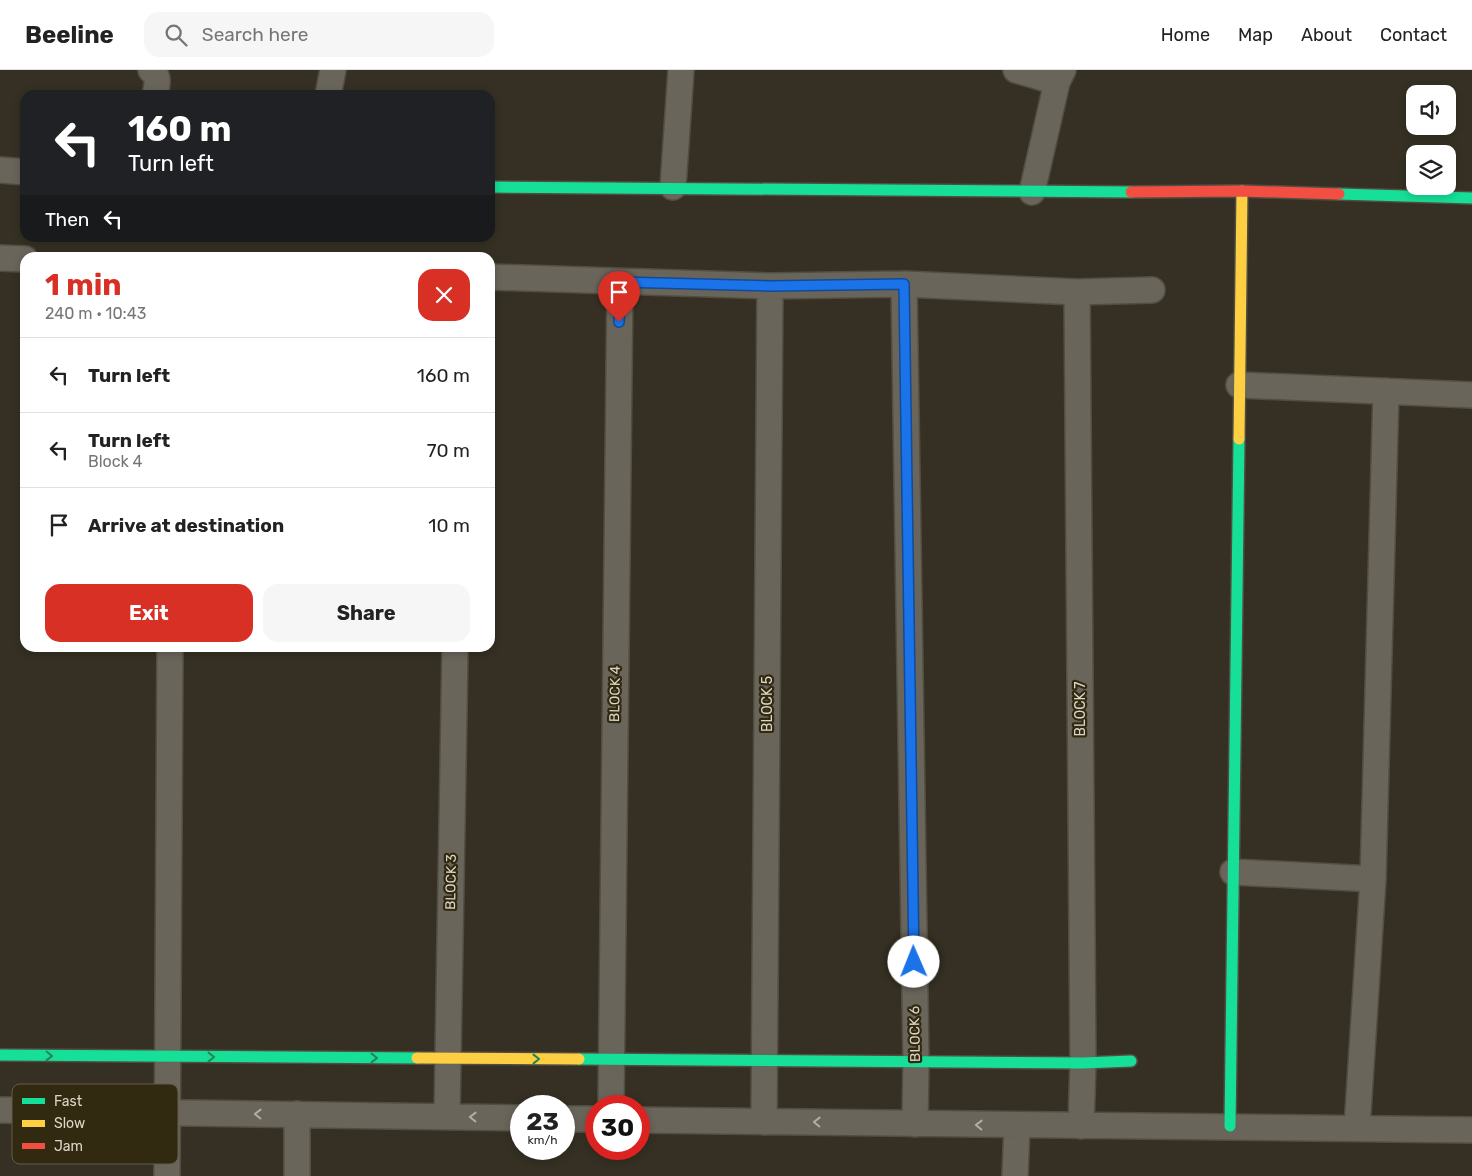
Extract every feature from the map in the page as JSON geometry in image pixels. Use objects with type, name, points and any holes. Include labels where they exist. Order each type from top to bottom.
[{"type":"street","points":[[151,70],[156,74],[158,80],[156,90]]},
{"type":"street","points":[[329,90],[333,70]]},
{"type":"street","points":[[673,187],[681,70]]},
{"type":"street","points":[[1016,70],[1060,76],[1032,192]]},
{"type":"street","points":[[0,170],[20,172]]},
{"type":"street","points":[[495,187],[673,187],[1032,192],[1242,191],[1472,198]]},
{"type":"street","points":[[1230,1126],[1242,191]]},
{"type":"street","points":[[0,258],[20,259]]},
{"type":"street","points":[[495,278],[770,286],[904,284],[1077,292],[1152,290]]},
{"type":"street","name":"BLOCK 4","points":[[611,1095],[620,282]]},
{"type":"street","name":"BLOCK 6","points":[[904,284],[916,1061],[915,1124]]},
{"type":"street","name":"BLOCK 5","points":[[764,1122],[770,286]]},
{"type":"street","name":"BLOCK 7","points":[[1077,292],[1082,1063],[1080,1126]]},
{"type":"street","points":[[1239,385],[1472,394]]},
{"type":"street","points":[[1357,1128],[1373,879],[1386,391]]},
{"type":"street","points":[[166,1084],[170,652]]},
{"type":"street","name":"BLOCK 3","points":[[447,1117],[455,652]]},
{"type":"street","points":[[1232,872],[1373,879]]},
{"type":"street","points":[[0,1055],[1082,1063],[1131,1061]]},
{"type":"street","points":[[178,1112],[510,1118]]},
{"type":"street","points":[[297,1176],[298,1114]]},
{"type":"street","points":[[650,1120],[1472,1130]]},
{"type":"street","points":[[1015,1176],[1017,1126]]},
{"type":"traffic: fast","points":[[495,187],[1131,192]]},
{"type":"traffic: fast","points":[[1339,194],[1472,198]]},
{"type":"traffic: fast","points":[[1230,1126],[1239,439]]},
{"type":"traffic: fast","points":[[0,1055],[417,1058]]},
{"type":"traffic: fast","points":[[579,1059],[1083,1063],[1131,1061]]},
{"type":"traffic: slow","points":[[1239,439],[1242,191]]},
{"type":"traffic: slow","points":[[417,1058],[579,1059]]},
{"type":"traffic: jam","points":[[1131,192],[1242,191],[1339,194]]},
{"type":"route","points":[[619,322],[620,282],[770,286],[904,284],[914,962]]}]
